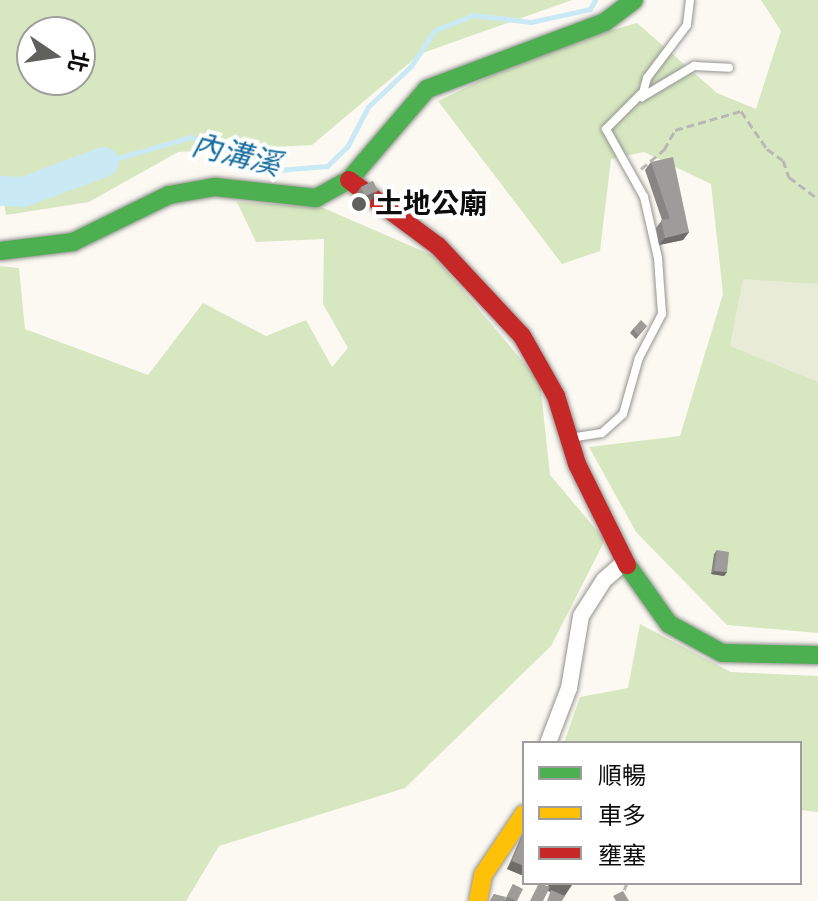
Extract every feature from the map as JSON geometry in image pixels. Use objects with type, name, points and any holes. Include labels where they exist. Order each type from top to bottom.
[{"type":"street","points":[[0,251],[73,242],[169,195],[215,187],[316,198],[349,180],[427,89],[605,22],[634,0]]},
{"type":"street","points":[[349,180],[438,246],[522,336],[550,385],[569,438],[625,562],[669,624],[722,653],[818,655]]},
{"type":"street","points":[[549,741],[569,688],[581,616],[604,580],[625,562]]},
{"type":"street","points":[[478,901],[483,875],[522,817]]},
{"type":"lane","points":[[569,438],[602,433],[623,414],[639,358],[662,314],[658,258],[644,197],[606,129],[641,94],[687,25],[690,0]]},
{"type":"lane","points":[[641,94],[645,97],[694,66],[729,68]]},
{"type":"path","points":[[644,197],[638,170],[662,153],[668,135],[741,111],[767,149],[783,160],[789,177],[818,199]]},
{"type":"green space","points":[[0,0],[572,0],[420,54],[312,145],[178,152],[89,202],[6,215],[0,180]]},
{"type":"green space","points":[[761,0],[818,0],[818,633],[727,625],[636,532],[589,447],[680,436],[723,294],[711,184],[644,152],[611,159],[600,251],[562,264],[438,101],[546,49],[637,23],[717,93],[756,109],[781,31]]},
{"type":"green space","points":[[237,202],[321,207],[434,256],[540,382],[550,475],[605,540],[551,646],[405,788],[219,846],[186,901],[0,901],[0,266],[19,268],[25,329],[148,375],[203,303],[266,336],[306,320],[332,367],[348,348],[323,304],[324,239],[256,242]]},
{"type":"green space","points":[[743,279],[818,284],[818,382],[730,346]]},
{"type":"green space","points":[[640,624],[731,672],[818,676],[818,812],[802,810],[802,741],[565,741],[580,697],[628,688]]},
{"type":"building","points":[[673,157],[689,232],[665,238],[661,220],[670,219],[651,162]]},
{"type":"building","points":[[373,181],[378,191],[365,196],[361,187]]},
{"type":"building","points":[[641,320],[647,326],[638,335],[633,329]]},
{"type":"building","points":[[717,550],[729,552],[727,572],[714,571]]},
{"type":"building","points":[[522,838],[522,865],[512,861]]},
{"type":"building","points":[[513,884],[523,889],[517,901],[507,897]]},
{"type":"building","points":[[538,885],[550,887],[543,901],[530,901]]},
{"type":"building","points":[[551,890],[565,896],[562,901],[547,901]]},
{"type":"building","points":[[623,891],[629,901],[616,901],[613,896]]},
{"type":"building","points":[[494,894],[506,897],[504,901],[491,901]]},
{"type":"waterway","name":"內溝溪","points":[[104,162],[191,137],[278,170],[327,166],[347,147],[368,107],[411,66],[435,30],[474,15],[531,22],[590,9],[595,0]]},
{"type":"waterway","name":"內溝溪","points":[[0,191],[23,192],[104,162]]},
{"type":"traffic: fast","points":[[0,251],[73,242],[169,195],[215,187],[316,198],[349,180],[427,89],[605,22],[634,0]]},
{"type":"traffic: fast","points":[[627,565],[669,624],[722,653],[818,655]]},
{"type":"traffic: slow","points":[[478,901],[483,875],[522,817]]},
{"type":"traffic: jam","points":[[349,180],[438,246],[522,336],[556,396],[577,464],[627,565]]},
{"type":"place","name":"土地公廟","points":[[359,204]]}]
